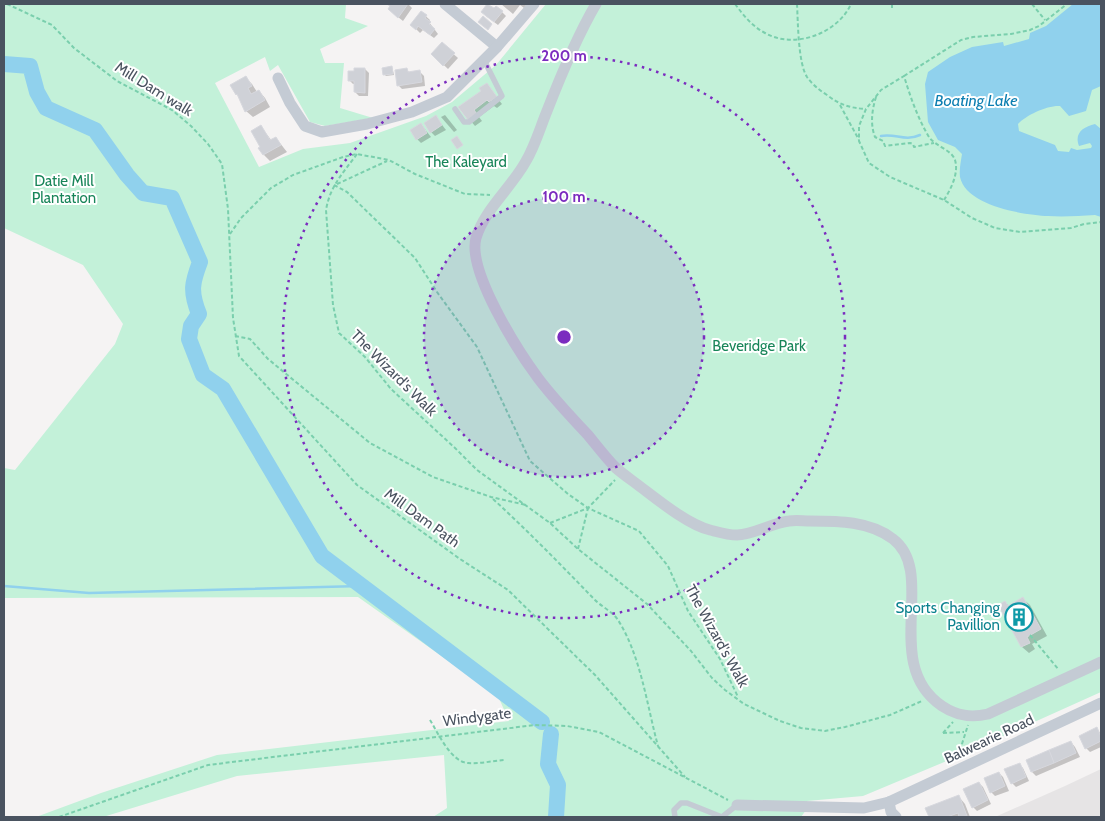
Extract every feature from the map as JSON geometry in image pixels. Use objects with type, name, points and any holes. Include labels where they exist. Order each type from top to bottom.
[{"type":"street","points":[[445,4],[497,47]]},
{"type":"street","points":[[278,78],[290,103],[305,126],[322,132],[367,124],[412,112],[447,97],[497,47],[534,4]]},
{"type":"street","points":[[596,4],[569,56],[527,159],[516,178],[502,194],[485,220],[476,238],[475,254],[486,290],[505,326],[539,379],[616,468],[673,511],[707,529],[738,535],[790,521],[840,521],[884,532],[896,540],[909,561],[911,574],[910,645],[912,659],[920,682],[931,697],[953,713],[965,716],[988,714],[1101,662]]},
{"type":"street","name":"Balwearie Road","points":[[889,802],[1101,703]]},
{"type":"street","points":[[737,804],[864,808],[889,802],[891,812],[896,817]]},
{"type":"lane","points":[[455,109],[464,122],[469,122],[502,96],[484,60]]},
{"type":"lane","points":[[675,817],[674,810],[681,803],[687,803],[722,817],[737,804]]},
{"type":"path","name":"Mill Dam walk","points":[[7,4],[52,26],[74,48],[118,81],[172,110],[191,126],[208,144],[222,164],[230,234]]},
{"type":"path","points":[[735,4],[748,21],[767,34],[789,40],[812,37],[832,28],[848,11],[851,4]]},
{"type":"path","points":[[797,4],[801,63],[806,76],[817,89],[840,105],[852,108],[866,108]]},
{"type":"path","points":[[892,4],[892,10]]},
{"type":"path","points":[[1032,4],[1045,20]]},
{"type":"path","points":[[859,141],[859,126],[866,108],[881,90],[962,40],[1030,30],[1067,4]]},
{"type":"path","points":[[904,76],[919,116],[930,138],[954,157],[956,164],[952,184],[944,200]]},
{"type":"path","points":[[877,95],[872,116],[873,133],[875,137],[883,141],[885,146],[910,143],[914,147],[935,143]]},
{"type":"path","points":[[840,105],[869,164],[905,184],[944,200],[972,218],[996,228],[1020,232],[1051,230],[1101,222]]},
{"type":"path","points":[[230,234],[241,218],[272,188],[293,175],[343,157],[357,154],[389,160],[415,174],[465,194],[502,194]]},
{"type":"path","name":"The Wizard's Walk","points":[[357,154],[334,184],[328,196],[326,210],[333,305],[339,333],[365,357],[391,389],[456,448],[476,470],[528,505],[578,549],[646,604],[691,651],[712,678],[739,700],[780,721],[801,728],[825,731],[845,728],[890,715],[931,697]]},
{"type":"path","points":[[334,184],[389,160]]},
{"type":"path","name":"The Wizard's Walk","points":[[334,184],[347,192],[415,258],[477,347],[530,461],[568,494],[588,508],[640,531],[668,566],[688,611],[720,659],[739,700]]},
{"type":"path","name":"Mill Dam Path","points":[[230,234],[234,336],[239,356],[357,485],[453,554],[508,590],[595,675],[685,777]]},
{"type":"path","points":[[234,336],[250,339],[268,359],[370,443],[433,477],[491,497],[528,505]]},
{"type":"path","points":[[550,523],[588,508],[622,472]]},
{"type":"path","points":[[491,497],[600,606],[617,618],[633,653],[649,705],[658,747]]},
{"type":"path","points":[[578,549],[588,508]]},
{"type":"path","points":[[1030,635],[1066,678]]},
{"type":"path","points":[[964,732],[943,733],[965,716]]},
{"type":"path","points":[[965,716],[961,755],[966,766]]},
{"type":"path","points":[[430,720],[446,747],[456,758],[466,764],[504,760]]},
{"type":"path","name":"Windygate","points":[[59,817],[208,765],[535,725],[567,726],[599,732],[737,804]]},
{"type":"shaded area","points":[[1101,769],[1101,817],[995,817],[1065,786]]},
{"type":"green space","name":"Beveridge Park","points":[[4,4],[346,4],[345,18],[368,26],[320,49],[325,63],[344,63],[340,108],[373,118],[325,126],[310,122],[278,65],[270,71],[265,57],[215,83],[259,167],[303,149],[350,143],[426,116],[452,102],[496,65],[546,4],[1101,4],[1101,692],[961,755],[863,796],[807,801],[806,810],[801,817],[433,817],[447,808],[444,755],[237,776],[103,817],[36,817],[101,793],[217,755],[509,721],[498,696],[358,597],[4,598],[4,468],[15,470],[115,344],[123,324],[83,265],[4,228]]},
{"type":"water","name":"Boating Lake","points":[[1073,4],[1101,4],[1101,86],[1092,90],[1086,111],[1069,116],[1060,106],[1055,106],[1032,114],[1018,124],[1019,131],[1055,145],[1058,151],[1069,152],[1071,148],[1077,150],[1091,148],[1090,143],[1079,146],[1078,137],[1083,129],[1095,124],[1101,129],[1101,217],[1095,215],[1054,216],[1025,214],[984,202],[965,187],[960,177],[962,154],[955,147],[938,140],[928,122],[925,84],[928,72],[950,57],[972,47],[1003,42],[1004,46],[1029,39],[1030,33],[1046,26]]},
{"type":"building","points":[[387,4],[408,4],[398,18],[388,9],[390,6]]},
{"type":"building","points":[[487,4],[494,8],[496,6],[503,11],[494,22],[481,12]]},
{"type":"building","points":[[421,11],[427,15],[425,18],[431,22],[429,24],[435,29],[430,35],[418,26],[416,30],[410,25]]},
{"type":"building","points":[[483,16],[492,24],[488,30],[478,22]]},
{"type":"building","points":[[442,42],[455,53],[443,66],[431,54]]},
{"type":"building","points":[[392,66],[393,74],[383,75],[382,68]]},
{"type":"building","points":[[354,68],[365,68],[365,93],[354,92],[354,81],[348,81],[348,71],[354,71]]},
{"type":"building","points":[[407,68],[408,72],[420,70],[422,82],[397,86],[395,70]]},
{"type":"building","points":[[246,76],[252,86],[248,88],[251,94],[259,90],[265,100],[245,112],[237,94],[230,85]]},
{"type":"building","points":[[487,83],[497,97],[489,102],[487,100],[474,110],[477,114],[468,120],[458,107],[481,91],[479,88]]},
{"type":"building","points":[[436,115],[442,125],[430,133],[424,123]]},
{"type":"building","points":[[421,123],[427,133],[416,140],[410,130]]},
{"type":"building","points":[[261,125],[270,140],[276,137],[281,145],[263,155],[251,131]]},
{"type":"building","points":[[457,136],[463,145],[457,149],[451,140]]},
{"type":"building","name":"Sports Changing Pavillion","points":[[1023,597],[1041,629],[1027,637],[1030,643],[1021,647],[998,605],[1005,601],[1008,606]]},
{"type":"building","points":[[1097,727],[1101,741],[1085,749],[1079,736]]},
{"type":"building","points":[[1071,741],[1076,753],[1054,763],[1049,750]]},
{"type":"building","points":[[1049,750],[1054,763],[1031,772],[1026,760]]},
{"type":"building","points":[[1020,763],[1026,777],[1011,784],[1004,769]]},
{"type":"building","points":[[999,772],[1005,786],[990,793],[984,778]]},
{"type":"building","points":[[979,782],[988,800],[972,808],[963,789]]},
{"type":"building","points":[[959,795],[967,816],[959,817],[958,813],[947,817],[929,817],[925,808]]},
{"type":"waterway","points":[[4,64],[30,66],[37,92],[46,108],[95,130],[127,175],[143,193],[172,198],[200,262],[193,287],[194,299],[199,314],[191,326],[189,339],[203,375],[223,389],[322,556],[542,722]]},
{"type":"waterway","points":[[881,136],[909,138],[920,135]]},
{"type":"waterway","points":[[4,586],[89,593],[361,586]]},
{"type":"waterway","points":[[551,734],[548,764],[558,785],[556,817]]},
{"type":"place","name":"Sports Changing Pavillion","points":[[1019,617]]},
{"type":"park label","name":"The Kaleyard","points":[[466,162]]},
{"type":"park label","name":"Datie Mill Plantation","points":[[64,190]]}]
